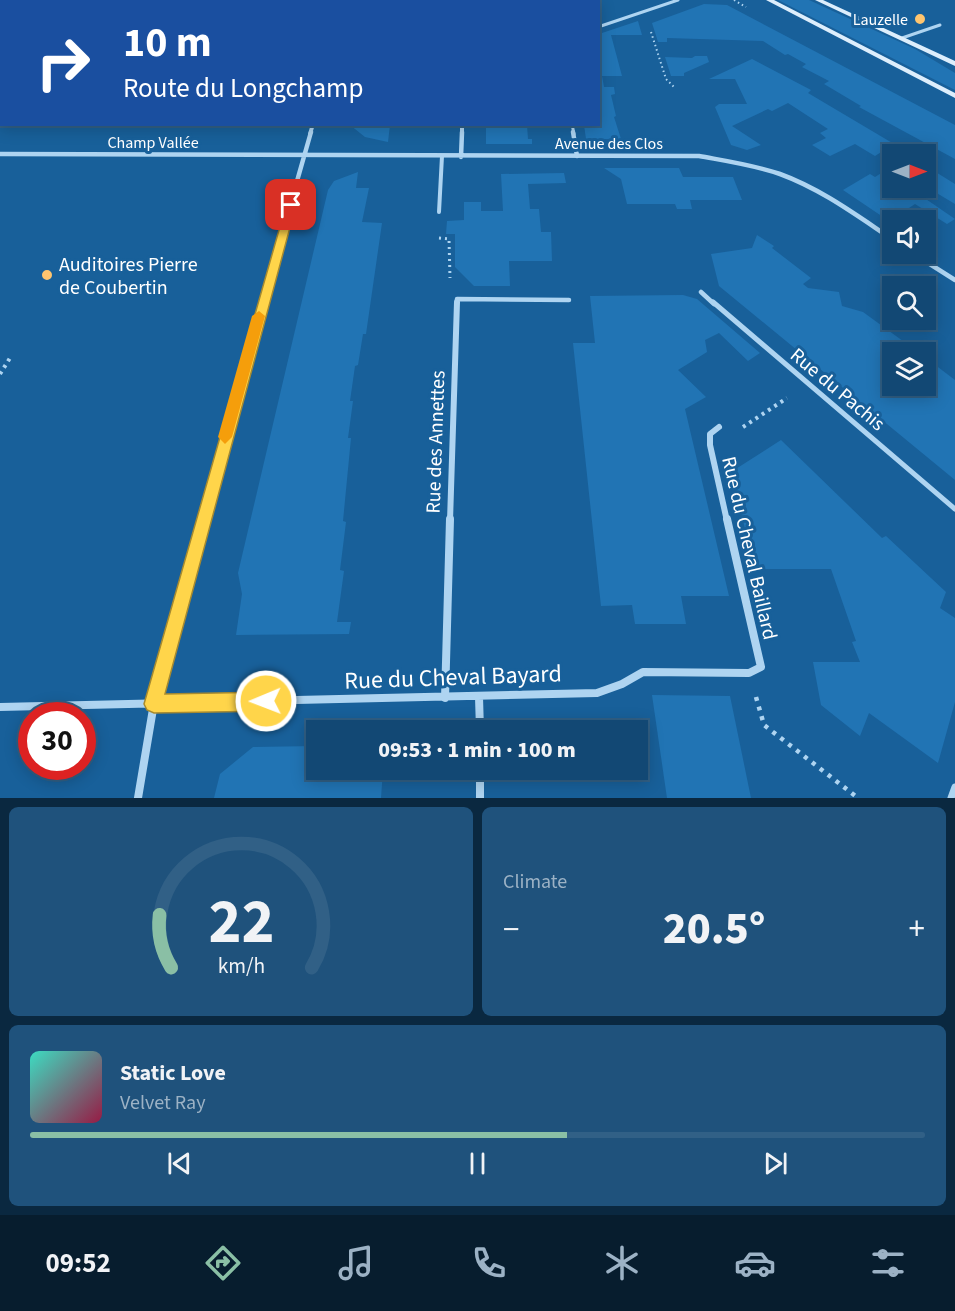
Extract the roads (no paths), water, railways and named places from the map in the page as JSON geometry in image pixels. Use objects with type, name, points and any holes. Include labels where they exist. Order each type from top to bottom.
[{"type":"main road","points":[[769,0],[955,96]]},
{"type":"main road","points":[[818,0],[955,64]]},
{"type":"street","points":[[600,26],[678,0]]},
{"type":"street","points":[[138,798],[154,704],[246,361],[313,126]]},
{"type":"street","points":[[461,157],[462,126]]},
{"type":"street","points":[[572,126],[577,156]]},
{"type":"street","name":"Champ Vallée","points":[[0,154],[306,155]]},
{"type":"street","name":"Avenue des Clos","points":[[306,155],[699,156],[753,166],[782,175],[819,192],[882,233]]},
{"type":"street","points":[[930,264],[955,280]]},
{"type":"street","name":"Rue du Pachis","points":[[701,292],[955,509]]},
{"type":"street","name":"Rue des Annettes","points":[[445,698],[458,299],[570,300]]},
{"type":"street","name":"Rue du Cheval Baillard","points":[[719,427],[710,434],[710,445],[761,667],[749,673]]},
{"type":"street","name":"Rue du Cheval Bayard","points":[[0,707],[597,693],[622,684],[643,672],[749,673]]},
{"type":"street","points":[[479,697],[480,720]]},
{"type":"street","points":[[480,780],[480,798]]},
{"type":"street","points":[[951,798],[955,787]]},
{"type":"lane","points":[[902,38],[940,25]]},
{"type":"lane","points":[[439,212],[442,156]]},
{"type":"place","name":"Lauzelle","points":[[920,19]]},
{"type":"place","name":"Auditoires Pierre de Coubertin","points":[[47,275]]}]
